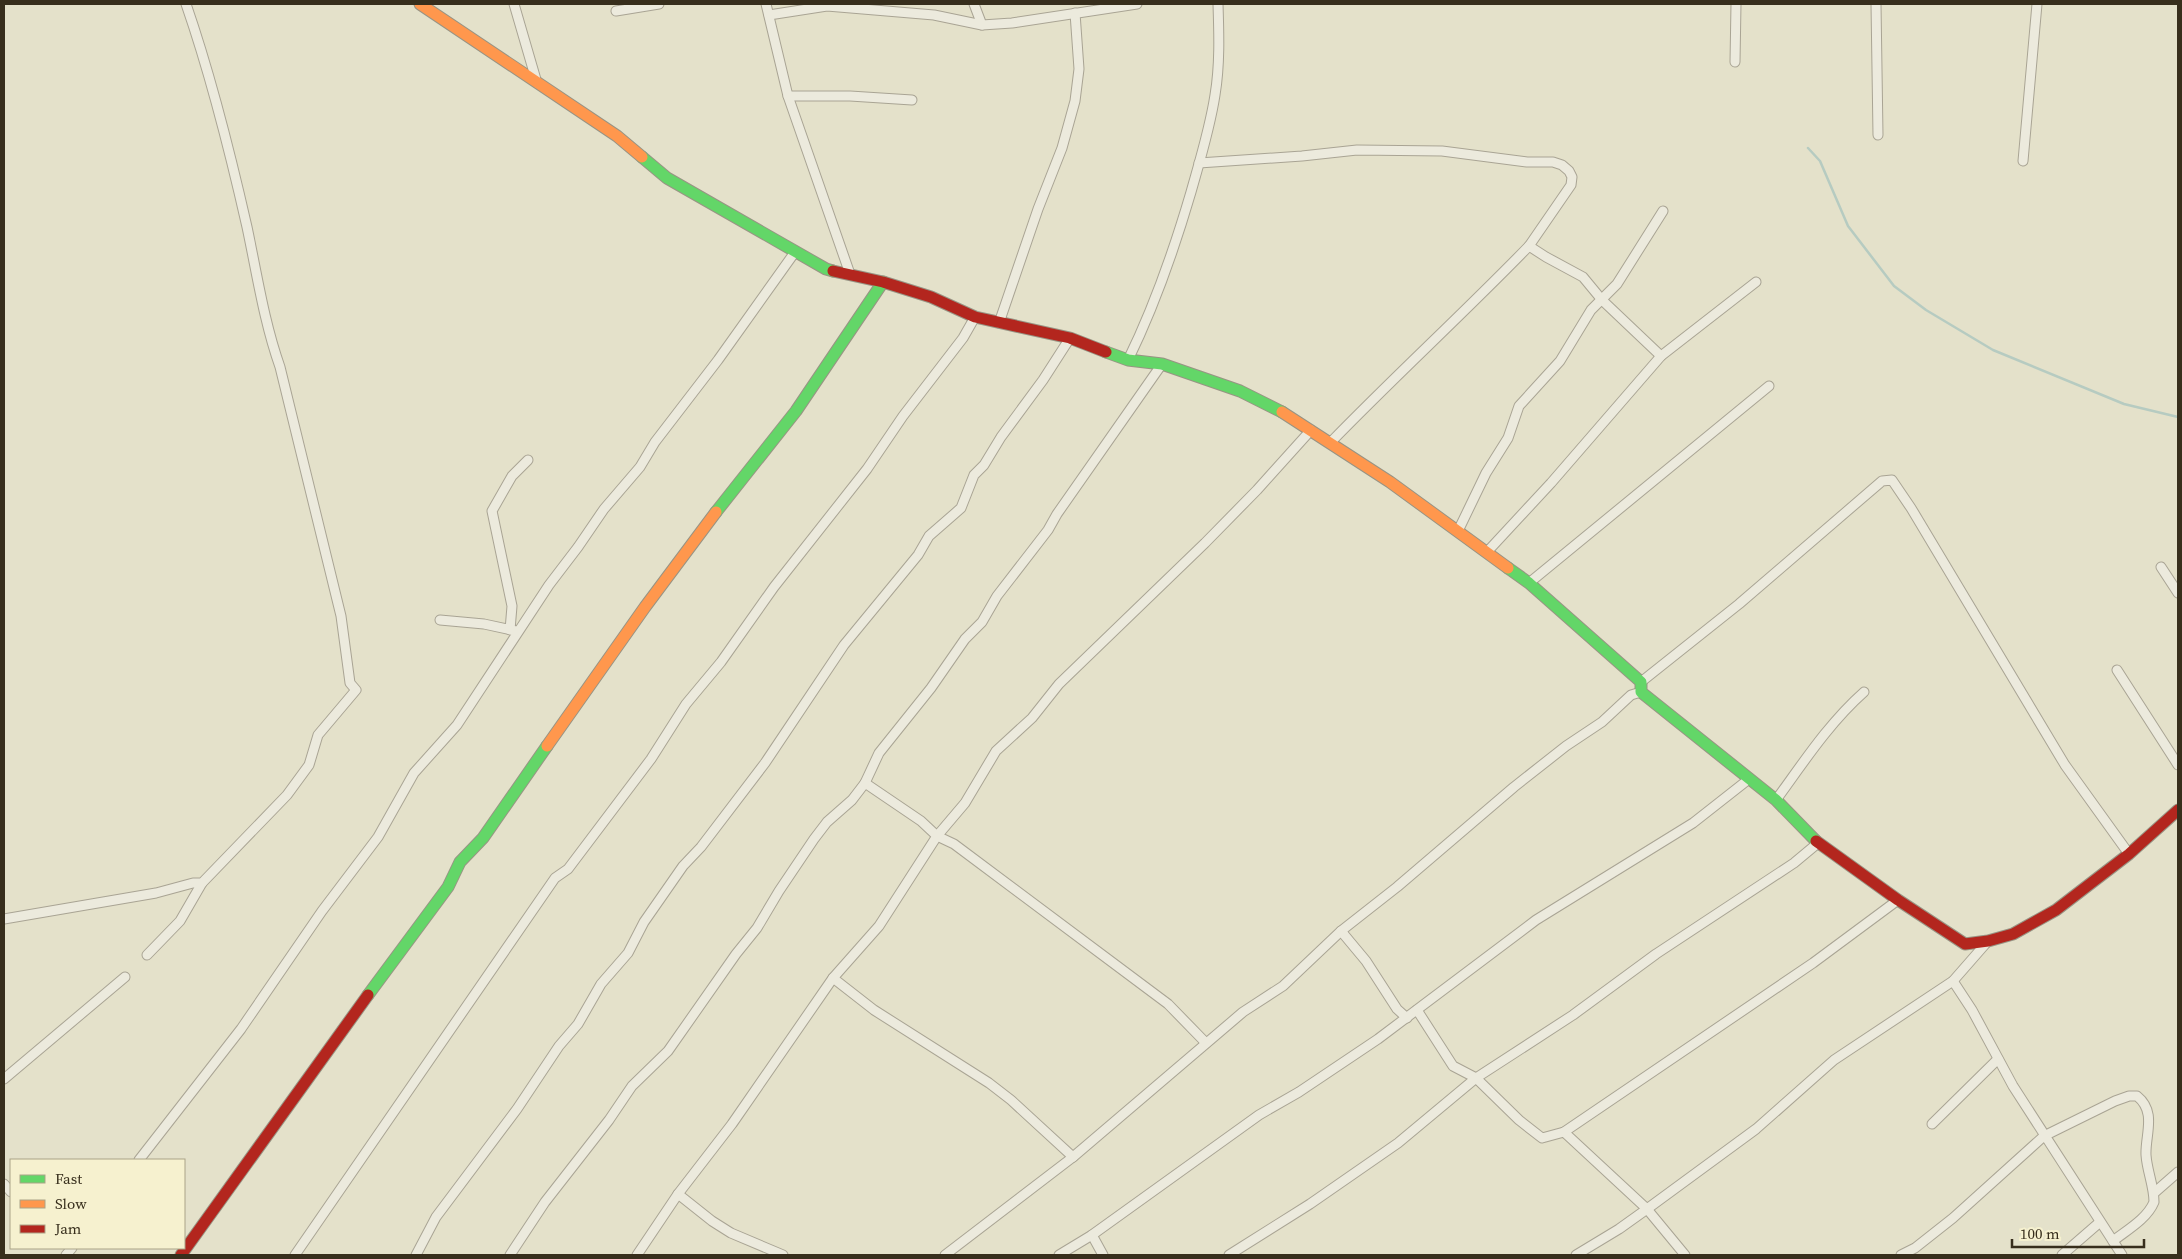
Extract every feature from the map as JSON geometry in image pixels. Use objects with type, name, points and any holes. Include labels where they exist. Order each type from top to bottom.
[{"type":"street","points":[[147,955],[180,921],[202,883],[287,796],[309,765],[318,735],[356,690],[350,683],[341,616],[280,367],[270,340],[246,225],[216,105],[186,4]]},
{"type":"street","points":[[420,4],[617,136],[668,178],[826,269],[883,282],[931,297],[975,317],[1070,338],[1128,360],[1162,364],[1240,391],[1284,413],[1390,482],[1529,583],[1641,687],[1776,800],[1818,843],[1898,900],[1965,944],[1988,942],[2013,934],[2056,910],[2129,854],[2178,810]]},
{"type":"street","points":[[514,4],[538,84]]},
{"type":"street","points":[[616,11],[659,4]]},
{"type":"street","points":[[766,4],[788,96],[850,274]]},
{"type":"street","points":[[974,4],[982,25]]},
{"type":"street","points":[[769,15],[827,6],[934,16],[982,25],[1012,23],[1137,4]]},
{"type":"street","points":[[1128,360],[1147,321],[1168,268],[1199,163],[1215,95],[1219,30],[1218,4]]},
{"type":"street","points":[[1735,62],[1736,4]]},
{"type":"street","points":[[1876,4],[1878,135]]},
{"type":"street","points":[[2023,161],[2037,4]]},
{"type":"street","points":[[999,323],[1038,209],[1062,148],[1075,101],[1079,69],[1075,13]]},
{"type":"street","points":[[788,96],[850,96],[912,100]]},
{"type":"street","points":[[1199,163],[1357,150],[1442,150],[1528,162],[1553,162],[1562,165],[1569,171],[1572,177],[1572,185],[1529,246],[1330,443]]},
{"type":"street","points":[[1458,531],[1486,473],[1508,438],[1519,406],[1560,360],[1582,324],[1617,284],[1663,211]]},
{"type":"street","points":[[1529,246],[1583,276],[1602,300],[1661,356]]},
{"type":"street","points":[[140,1159],[241,1029],[322,911],[378,837],[414,773],[457,725],[515,631],[604,509],[640,467],[655,442],[724,353],[795,252]]},
{"type":"street","points":[[182,1255],[356,1011],[443,895],[460,862],[483,838],[645,607],[715,513],[796,411],[883,282]]},
{"type":"street","points":[[1487,552],[1546,489],[1661,356],[1756,282]]},
{"type":"street","points":[[295,1255],[555,878],[568,869],[651,759],[686,704],[721,662],[774,587],[867,469],[903,416],[963,338],[975,317]]},
{"type":"street","points":[[416,1255],[436,1218],[517,1109],[559,1046],[578,1024],[601,984],[628,953],[644,922],[683,866],[702,847],[725,813],[765,763],[844,645],[918,555],[929,536],[961,508],[974,475],[984,465],[1000,437],[1043,380],[1070,338]]},
{"type":"street","points":[[510,1255],[545,1202],[609,1120],[632,1086],[668,1051],[736,954],[758,928],[779,891],[814,839],[828,822],[852,800],[865,782],[879,752],[931,688],[965,639],[982,622],[997,596],[1048,530],[1162,364]]},
{"type":"street","points":[[1529,583],[1769,386]]},
{"type":"street","points":[[637,1255],[678,1194],[737,1118],[833,978],[879,926],[937,836],[958,814],[996,751],[1032,718],[1059,684],[1257,490],[1311,430]]},
{"type":"street","points":[[515,631],[512,606],[492,511],[512,476],[528,460]]},
{"type":"street","points":[[945,1255],[1073,1157],[1243,1012],[1283,986],[1341,931],[1397,887],[1539,766],[1602,722],[1631,695],[1882,481],[1892,480],[1911,508],[2065,765],[2129,854]]},
{"type":"street","points":[[2161,566],[2178,593]]},
{"type":"street","points":[[440,620],[484,624],[515,631]]},
{"type":"street","points":[[2117,670],[2178,765]]},
{"type":"street","points":[[1776,800],[1846,708],[1864,692]]},
{"type":"street","points":[[1058,1255],[1092,1235],[1258,1115],[1299,1092],[1407,1018],[1468,969],[1510,942],[1536,920],[1693,823],[1749,779]]},
{"type":"street","points":[[865,782],[920,821],[937,836],[954,844],[1018,890],[1153,992],[1168,1004],[1206,1043]]},
{"type":"street","points":[[1229,1255],[1310,1204],[1398,1143],[1476,1078],[1573,1015],[1656,954],[1794,863],[1818,843]]},
{"type":"street","points":[[4,919],[156,893],[193,883],[202,883]]},
{"type":"street","points":[[1417,1010],[1453,1066],[1476,1078],[1519,1120],[1542,1138],[1564,1132],[1813,963],[1898,900]]},
{"type":"street","points":[[1341,931],[1366,961],[1397,1009],[1407,1018]]},
{"type":"street","points":[[1576,1255],[1619,1229],[1756,1129],[1834,1060],[1953,981],[1988,942]]},
{"type":"street","points":[[4,1079],[125,977]]},
{"type":"street","points":[[833,978],[874,1010],[989,1083],[1011,1100],[1073,1157]]},
{"type":"street","points":[[1953,981],[2044,1136],[2122,1255]]},
{"type":"street","points":[[1932,1124],[1998,1059]]},
{"type":"street","points":[[1901,1255],[1915,1248],[1953,1218],[2044,1136],[2115,1101],[2128,1096],[2137,1096],[2145,1104],[2149,1115],[2150,1129],[2146,1156],[2154,1193],[2154,1202],[2151,1209],[2113,1241]]},
{"type":"street","points":[[1564,1132],[1647,1209],[1684,1255]]},
{"type":"street","points":[[2154,1193],[2178,1172]]},
{"type":"street","points":[[678,1194],[731,1233],[783,1255]]},
{"type":"street","points":[[2062,1255],[2100,1222]]},
{"type":"street","points":[[1092,1235],[1103,1255]]},
{"type":"waterway","points":[[1808,148],[1820,161],[1848,226],[1894,286],[1926,310],[1993,350],[2124,404],[2178,417]]},
{"type":"traffic: fast","points":[[642,157],[667,178],[826,269],[833,271]]},
{"type":"traffic: fast","points":[[716,512],[796,411],[883,282]]},
{"type":"traffic: fast","points":[[1106,352],[1128,360],[1162,364],[1240,391],[1282,412]]},
{"type":"traffic: fast","points":[[1508,568],[1529,583],[1641,682],[1641,692],[1776,800],[1816,841]]},
{"type":"traffic: fast","points":[[368,995],[448,887],[460,862],[483,838],[547,746]]},
{"type":"traffic: slow","points":[[420,4],[617,136],[642,157]]},
{"type":"traffic: slow","points":[[1282,412],[1390,482],[1508,568]]},
{"type":"traffic: slow","points":[[547,746],[645,607],[716,512]]},
{"type":"traffic: jam","points":[[833,271],[883,282],[931,297],[975,317],[1070,338],[1106,352]]},
{"type":"traffic: jam","points":[[1816,841],[1898,900],[1965,944],[1988,941],[2013,934],[2056,910],[2129,854],[2178,810]]},
{"type":"traffic: jam","points":[[181,1255],[368,995]]}]
